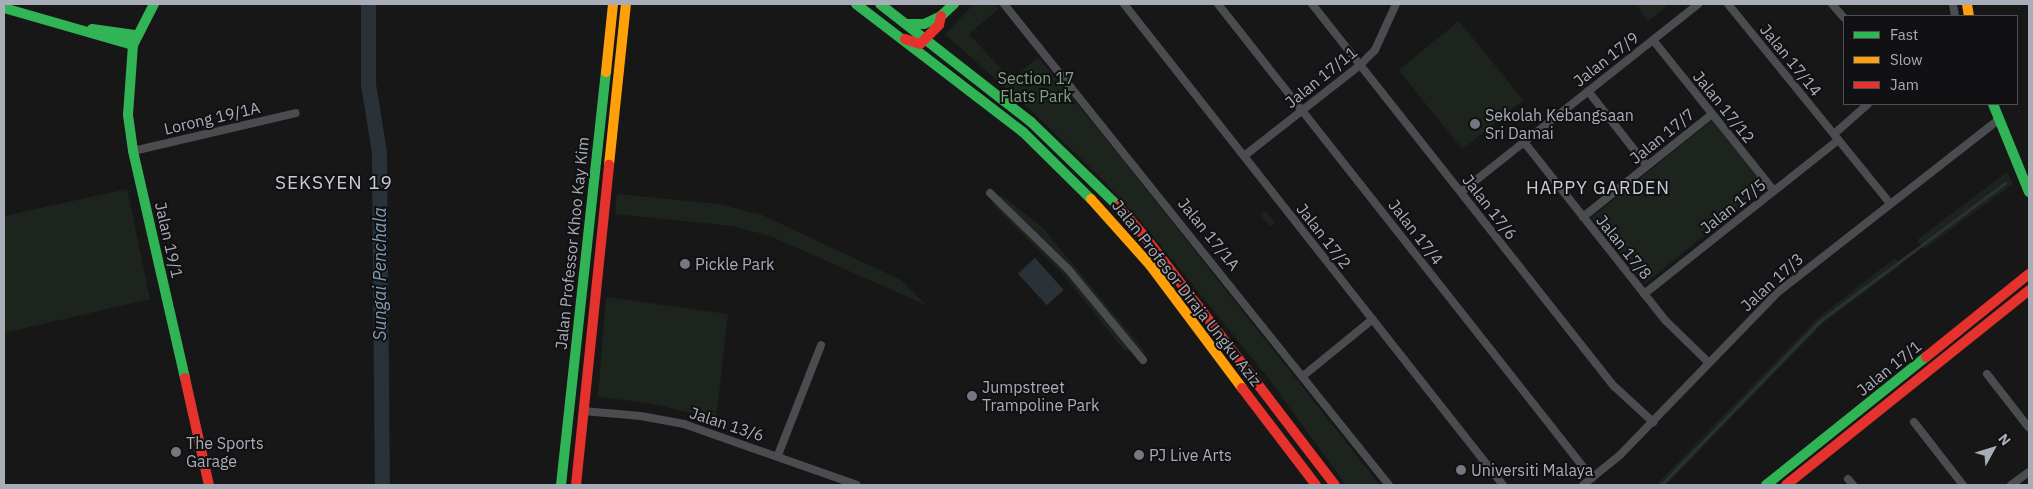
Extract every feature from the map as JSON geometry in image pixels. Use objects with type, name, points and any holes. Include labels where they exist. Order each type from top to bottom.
[{"type":"main road","name":"Jalan 19/1","points":[[154,4],[134,40],[128,116],[133,151],[209,485]]},
{"type":"main road","name":"Jalan Professor Khoo Kay Kim","points":[[561,485],[613,4]]},
{"type":"main road","name":"Jalan Profesor Diraja Ungku Aziz","points":[[856,4],[1023,132],[1109,216],[1209,342],[1316,485]]},
{"type":"main road","name":"Jalan Profesor Diraja Ungku Aziz","points":[[880,4],[1031,122],[1100,186],[1152,245],[1335,485]]},
{"type":"main road","points":[[907,24],[924,24],[942,16],[954,4]]},
{"type":"main road","name":"Jalan Professor Khoo Kay Kim","points":[[576,485],[627,5]]},
{"type":"main road","points":[[4,8],[134,40]]},
{"type":"main road","points":[[900,37],[920,44],[939,25],[942,16]]},
{"type":"main road","points":[[1993,105],[2029,192]]},
{"type":"main road","name":"Jalan 17/1","points":[[1766,485],[2029,274]]},
{"type":"main road","name":"Jalan 17/1","points":[[1786,485],[2029,290]]},
{"type":"street","name":"Jalan 17/1A","points":[[1004,4],[1389,485]]},
{"type":"street","name":"Jalan 17/2","points":[[1124,4],[1503,485]]},
{"type":"street","name":"Jalan 17/4","points":[[1218,4],[1592,478]]},
{"type":"street","name":"Jalan 17/6","points":[[1312,4],[1615,387],[1653,422]]},
{"type":"street","name":"Jalan 17/11","points":[[1244,156],[1360,65],[1375,50],[1396,4]]},
{"type":"street","name":"Jalan 17/9","points":[[1460,192],[1698,4]]},
{"type":"street","name":"Jalan 17/14","points":[[1728,4],[1890,203]]},
{"type":"street","points":[[1832,4],[1843,17]]},
{"type":"street","name":"Jalan 17/12","points":[[1652,40],[1774,191]]},
{"type":"street","points":[[1588,91],[1647,166]]},
{"type":"street","name":"Jalan 17/5","points":[[1644,294],[1774,191],[1836,137],[1867,105]]},
{"type":"street","name":"Lorong 19/1A","points":[[133,151],[296,112]]},
{"type":"street","name":"Jalan 17/7","points":[[1583,217],[1712,114]]},
{"type":"street","name":"Jalan 17/3","points":[[1583,485],[1653,422],[1778,292],[1998,120]]},
{"type":"street","name":"Jalan 17/8","points":[[1524,142],[1674,330],[1709,363]]},
{"type":"street","points":[[990,193],[1068,269],[1143,360]]},
{"type":"street","points":[[1303,376],[1373,319]]},
{"type":"street","points":[[778,455],[821,345]]},
{"type":"street","points":[[1987,374],[2029,428]]},
{"type":"street","name":"Jalan 13/6","points":[[584,411],[641,416],[684,424],[778,455],[857,485]]},
{"type":"street","points":[[1914,422],[1963,485]]},
{"type":"street","points":[[2012,485],[2029,472]]},
{"type":"green space","name":"Section 17 Flats Park","points":[[974,4],[995,4],[998,9],[969,34],[1011,80],[1038,57],[1115,150],[1380,485],[1346,485],[1266,375],[1144,225],[1106,183],[1037,116],[945,34]]},
{"type":"green space","points":[[1635,4],[1664,4],[1666,7],[1648,21]]},
{"type":"green space","points":[[1459,21],[1523,100],[1463,149],[1398,70]]},
{"type":"green space","points":[[1712,120],[1765,186],[1645,284],[1592,218]]},
{"type":"green space","points":[[2007,172],[2013,184],[1924,249],[1917,240]]},
{"type":"green space","points":[[127,189],[150,299],[4,333],[4,216]]},
{"type":"green space","points":[[617,194],[718,204],[762,215],[901,280],[926,305],[770,236],[732,226],[615,214]]},
{"type":"green space","points":[[1001,195],[1042,227],[1146,353],[1124,350],[1062,273],[993,205]]},
{"type":"green space","points":[[1265,211],[1275,223],[1271,227],[1260,215]]},
{"type":"green space","points":[[1895,258],[1900,265],[1823,323],[1666,485],[1656,485],[1818,318]]},
{"type":"green space","points":[[606,297],[728,314],[716,419],[649,403],[598,397]]},
{"type":"shaded area","points":[[1035,258],[1064,290],[1047,305],[1018,273]]},
{"type":"waterway","name":"Sungai Penchala","points":[[368,4],[368,84],[379,152],[382,485]]},
{"type":"waterway","points":[[1661,485],[1820,321],[2005,183]]},
{"type":"traffic: fast","points":[[154,4],[133,45],[128,115],[133,151],[185,378]]},
{"type":"traffic: fast","points":[[856,4],[1023,132],[1091,199]]},
{"type":"traffic: fast","points":[[880,4],[1031,122],[1118,206]]},
{"type":"traffic: fast","points":[[907,24],[924,24],[941,16],[954,4]]},
{"type":"traffic: fast","points":[[4,8],[133,45]]},
{"type":"traffic: fast","points":[[92,29],[135,35]]},
{"type":"traffic: fast","points":[[561,485],[606,72]]},
{"type":"traffic: fast","points":[[1993,105],[2029,192]]},
{"type":"traffic: fast","points":[[1766,485],[1926,357]]},
{"type":"traffic: slow","points":[[606,72],[613,4]]},
{"type":"traffic: slow","points":[[609,165],[626,4]]},
{"type":"traffic: slow","points":[[1967,4],[1969,15]]},
{"type":"traffic: slow","points":[[1091,199],[1150,265],[1242,388]]},
{"type":"traffic: jam","points":[[905,39],[920,44],[939,25],[941,16]]},
{"type":"traffic: jam","points":[[576,485],[609,165]]},
{"type":"traffic: jam","points":[[1118,206],[1146,238],[1335,485]]},
{"type":"traffic: jam","points":[[1926,357],[2029,274]]},
{"type":"traffic: jam","points":[[1786,485],[2029,290]]},
{"type":"traffic: jam","points":[[185,378],[209,485]]},
{"type":"traffic: jam","points":[[1242,388],[1316,485]]},
{"type":"place","name":"Sekolah Kebangsaan Sri Damai","points":[[1475,124]]},
{"type":"place","name":"Pickle Park","points":[[685,264]]},
{"type":"place","name":"Jumpstreet Trampoline Park","points":[[972,396]]},
{"type":"place","name":"The Sports Garage","points":[[176,452]]},
{"type":"place","name":"PJ Live Arts","points":[[1139,455]]},
{"type":"place","name":"Universiti Malaya","points":[[1461,470]]},
{"type":"district","name":"SEKSYEN 19","points":[[334,183]]},
{"type":"district","name":"HAPPY GARDEN","points":[[1598,188]]}]
